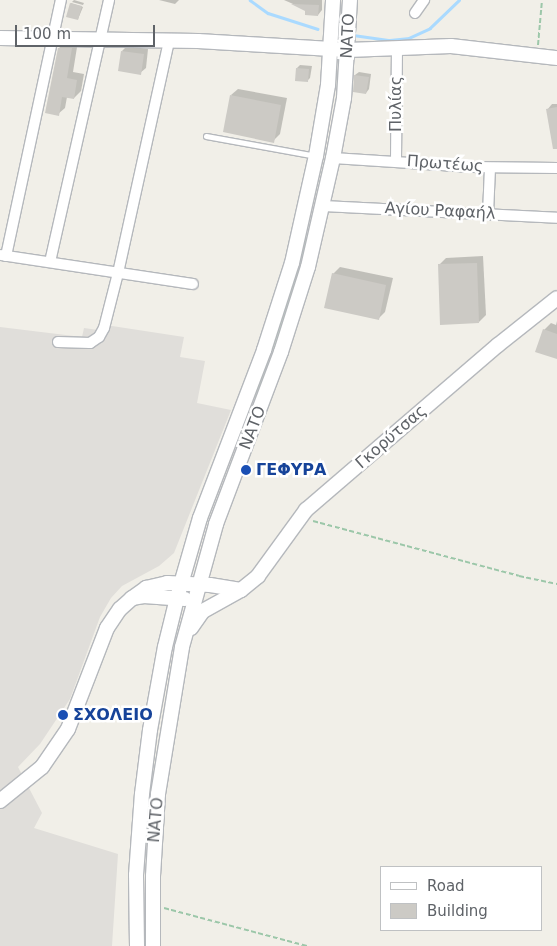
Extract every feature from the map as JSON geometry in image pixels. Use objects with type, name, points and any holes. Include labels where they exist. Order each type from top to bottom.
[{"type":"main road","name":"ΝΑΤΟ","points":[[137,946],[136,875],[142,794],[150,730],[170,625],[200,518],[278,308],[292,263],[316,156],[332,48],[333,0]]},
{"type":"main road","name":"ΝΑΤΟ","points":[[153,946],[152,908],[158,794],[182,647],[216,524],[284,344],[308,268],[323,206],[344,98],[350,0]]},
{"type":"main road","points":[[0,38],[168,41],[348,50],[463,46],[557,58]]},
{"type":"main road","name":"Γκορύτσας","points":[[226,592],[241,590],[258,576],[300,517],[484,358],[557,298]]},
{"type":"main road","points":[[158,584],[174,571],[190,553]]},
{"type":"main road","points":[[206,558],[209,572],[226,592]]},
{"type":"main road","points":[[0,800],[42,767],[68,729],[107,628],[120,609],[138,597],[146,588],[158,584],[181,582],[198,584],[226,592]]},
{"type":"main road","points":[[138,597],[194,599],[226,592]]},
{"type":"main road","points":[[182,647],[194,619],[226,592]]},
{"type":"main road","points":[[138,597],[157,602],[170,625]]},
{"type":"street","points":[[61,0],[3,255],[193,284]]},
{"type":"street","points":[[50,262],[109,0]]},
{"type":"street","points":[[415,13],[424,0]]},
{"type":"street","points":[[58,342],[90,343],[99,337],[104,328],[118,273],[168,41]]},
{"type":"street","name":"Πυλίας","points":[[396,161],[397,48]]},
{"type":"street","name":"Πρωτέως","points":[[333,158],[490,168],[557,168]]},
{"type":"street","points":[[488,214],[490,168]]},
{"type":"street","name":"Αγίου Ραφαήλ","points":[[323,206],[557,218]]},
{"type":"lane","points":[[206,136],[316,156]]},
{"type":"path","points":[[537,55],[542,0]]},
{"type":"path","points":[[300,517],[519,576],[557,584]]},
{"type":"path","points":[[152,908],[166,908],[307,946]]},
{"type":"shaded area","points":[[99,324],[184,337],[180,357],[205,361],[197,403],[231,410],[174,553],[159,566],[122,586],[111,598],[100,617],[70,699],[40,744],[18,767],[42,813],[34,828],[118,854],[112,946],[0,946],[0,327],[82,337],[84,328],[98,330]]},
{"type":"green space","points":[[304,238],[307,239],[292,296],[252,408],[263,370],[279,328]]},
{"type":"building","points":[[70,3],[82,6],[78,20],[66,17]]},
{"type":"building","points":[[291,4],[319,5],[318,16],[305,15],[305,11]]},
{"type":"building","points":[[58,48],[72,48],[67,78],[77,80],[74,99],[62,97],[59,116],[45,113]]},
{"type":"building","points":[[121,51],[144,54],[141,75],[118,71]]},
{"type":"building","points":[[296,68],[309,69],[308,82],[295,81]]},
{"type":"building","points":[[354,75],[369,77],[366,94],[353,92]]},
{"type":"building","points":[[230,95],[281,105],[274,143],[223,132]]},
{"type":"building","points":[[557,107],[557,149],[553,149],[546,109]]},
{"type":"building","points":[[477,263],[479,323],[440,325],[438,264]]},
{"type":"building","points":[[332,273],[386,285],[379,320],[324,308]]},
{"type":"building","points":[[543,329],[557,334],[557,359],[535,352]]},
{"type":"waterway","points":[[250,0],[268,13],[318,29]]},
{"type":"waterway","points":[[353,35],[390,40],[409,38],[430,28],[459,0]]},
{"type":"place","name":"ΓΕΦΥΡΑ","points":[[246,470]]},
{"type":"place","name":"ΣΧΟΛΕΙΟ","points":[[63,715]]}]
